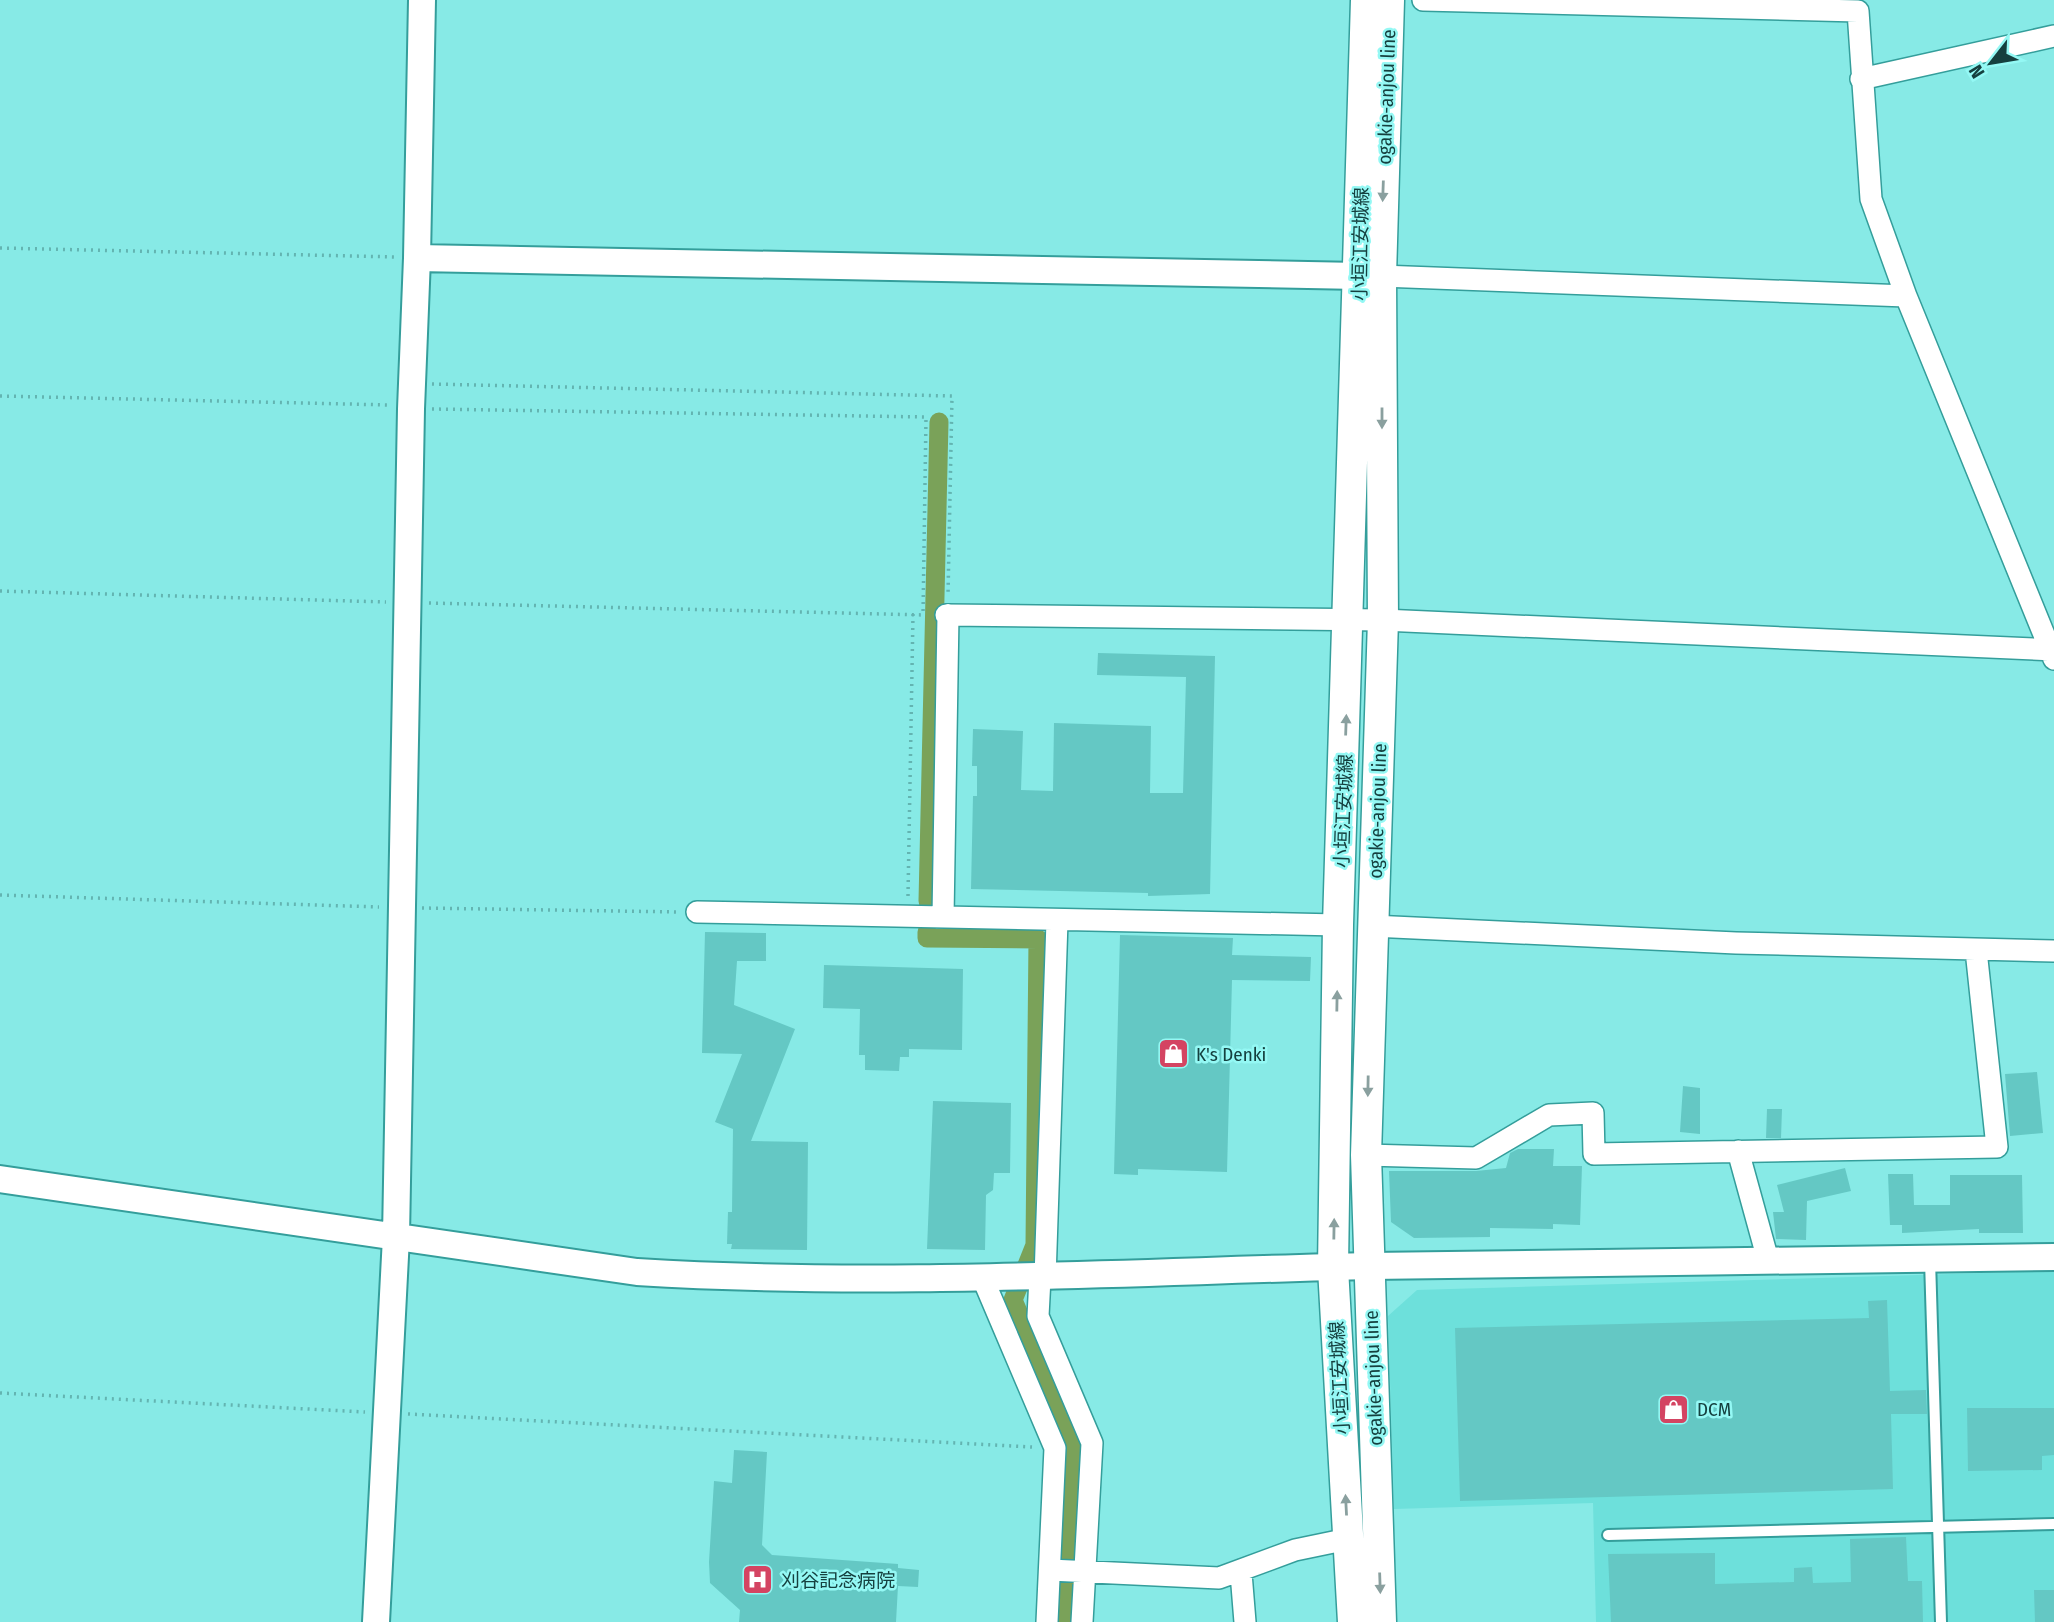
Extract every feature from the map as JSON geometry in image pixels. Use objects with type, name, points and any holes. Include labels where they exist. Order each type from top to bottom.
[{"type":"main road","name":"小垣江安城線","points":[[1353,1622],[1333,1268],[1339,925],[1349,620],[1370,276],[1366,0]]},
{"type":"main road","name":"ogakie-anjou line","points":[[1381,1622],[1367,1155],[1372,926],[1384,620],[1370,276],[1389,0]]},
{"type":"street","points":[[376,1622],[396,1237],[422,0]]},
{"type":"street","points":[[943,917],[947,615],[1384,620],[2053,653],[1906,296],[1871,199],[1858,6],[1423,0]]},
{"type":"street","points":[[1861,79],[2054,36]]},
{"type":"street","points":[[417,258],[1370,276],[1906,296]]},
{"type":"street","points":[[697,912],[1339,925]]},
{"type":"street","points":[[1057,921],[1038,1316],[1092,1443],[1082,1622]]},
{"type":"street","points":[[1372,926],[1736,943],[2054,951]]},
{"type":"street","points":[[1367,1155],[1476,1158],[1549,1115],[1593,1112],[1594,1154],[1997,1147],[1976,950]]},
{"type":"street","points":[[1738,1151],[1768,1260]]},
{"type":"street","points":[[0,1179],[637,1272],[741,1278],[984,1279],[1369,1266],[2054,1257]]},
{"type":"street","points":[[984,1279],[1055,1448],[1047,1622]]},
{"type":"street","points":[[1050,1570],[1219,1578],[1241,1573],[1295,1550],[1348,1539]]},
{"type":"street","points":[[1241,1573],[1245,1622]]},
{"type":"lane","points":[[1930,1260],[1941,1622]]},
{"type":"lane","points":[[1608,1535],[2054,1524]]},
{"type":"path","points":[[0,248],[417,258]]},
{"type":"path","points":[[0,396],[380,404],[412,396],[952,396],[947,615]]},
{"type":"path","points":[[0,591],[924,615],[926,417],[412,396]]},
{"type":"path","points":[[907,916],[913,614]]},
{"type":"path","points":[[0,895],[403,907],[697,912]]},
{"type":"path","points":[[0,1393],[1055,1448]]},
{"type":"shaded area","points":[[2054,1271],[2054,1622],[1596,1622],[1593,1503],[1394,1509],[1388,1316],[1417,1290]]},
{"type":"building","points":[[1098,653],[1215,656],[1210,894],[1148,896],[1148,893],[971,889],[973,796],[977,796],[977,766],[972,766],[973,729],[1023,731],[1021,790],[1053,791],[1054,723],[1151,726],[1150,793],[1183,793],[1186,677],[1097,675]]},
{"type":"building","points":[[705,932],[766,933],[766,961],[737,961],[734,1005],[795,1029],[751,1141],[808,1142],[807,1250],[731,1249],[732,1244],[727,1244],[728,1212],[732,1212],[733,1129],[715,1122],[742,1054],[702,1053]]},
{"type":"building","name":"K's Denki","points":[[1120,935],[1233,938],[1232,955],[1311,957],[1310,981],[1232,980],[1227,1172],[1138,1169],[1138,1175],[1114,1174]]},
{"type":"building","points":[[824,965],[963,969],[962,1050],[909,1049],[909,1057],[900,1057],[899,1071],[865,1070],[865,1055],[859,1055],[860,1009],[823,1008]]},
{"type":"building","points":[[2037,1072],[2043,1133],[2010,1136],[2005,1074]]},
{"type":"building","points":[[1683,1086],[1700,1088],[1700,1134],[1680,1132]]},
{"type":"building","points":[[933,1101],[1011,1103],[1010,1173],[994,1173],[993,1190],[986,1195],[985,1250],[927,1249]]},
{"type":"building","points":[[1767,1109],[1782,1109],[1781,1138],[1766,1138]]},
{"type":"building","points":[[1518,1149],[1554,1149],[1553,1166],[1582,1166],[1580,1225],[1553,1224],[1553,1229],[1490,1228],[1490,1237],[1414,1238],[1391,1222],[1389,1171],[1476,1171],[1506,1168],[1510,1153]]},
{"type":"building","points":[[1845,1168],[1851,1191],[1807,1201],[1806,1240],[1776,1239],[1773,1212],[1784,1212],[1777,1185]]},
{"type":"building","points":[[1888,1174],[1913,1174],[1914,1205],[1950,1205],[1950,1175],[2022,1175],[2023,1233],[1979,1233],[1979,1229],[1902,1233],[1902,1225],[1890,1225]]},
{"type":"building","name":"DCM","points":[[1887,1300],[1890,1391],[1926,1390],[1927,1414],[1891,1414],[1893,1489],[1460,1501],[1455,1328],[1869,1318],[1868,1301]]},
{"type":"building","points":[[1967,1408],[2054,1408],[2054,1455],[2042,1456],[2042,1470],[1968,1471]]},
{"type":"building","points":[[734,1450],[767,1452],[762,1545],[772,1555],[898,1564],[898,1568],[919,1570],[918,1587],[898,1586],[896,1622],[739,1622],[740,1610],[710,1583],[709,1562],[714,1481],[732,1483]]},
{"type":"building","points":[[1906,1537],[1908,1581],[1922,1581],[1923,1622],[1611,1622],[1608,1554],[1715,1553],[1715,1584],[1794,1582],[1794,1568],[1812,1567],[1813,1583],[1851,1582],[1850,1539]]},
{"type":"building","points":[[2034,1590],[2054,1590],[2054,1622],[2035,1622]]},
{"type":"waterway","points":[[928,901],[939,422]]},
{"type":"waterway","points":[[927,932],[927,938],[1038,939],[1035,1245],[1013,1300],[1074,1445],[1068,1622]]},
{"type":"place","name":"K's Denki","points":[[1173,1054]]},
{"type":"place","name":"DCM","points":[[1674,1409]]},
{"type":"place","name":"刈谷記念病院","points":[[758,1580]]}]
